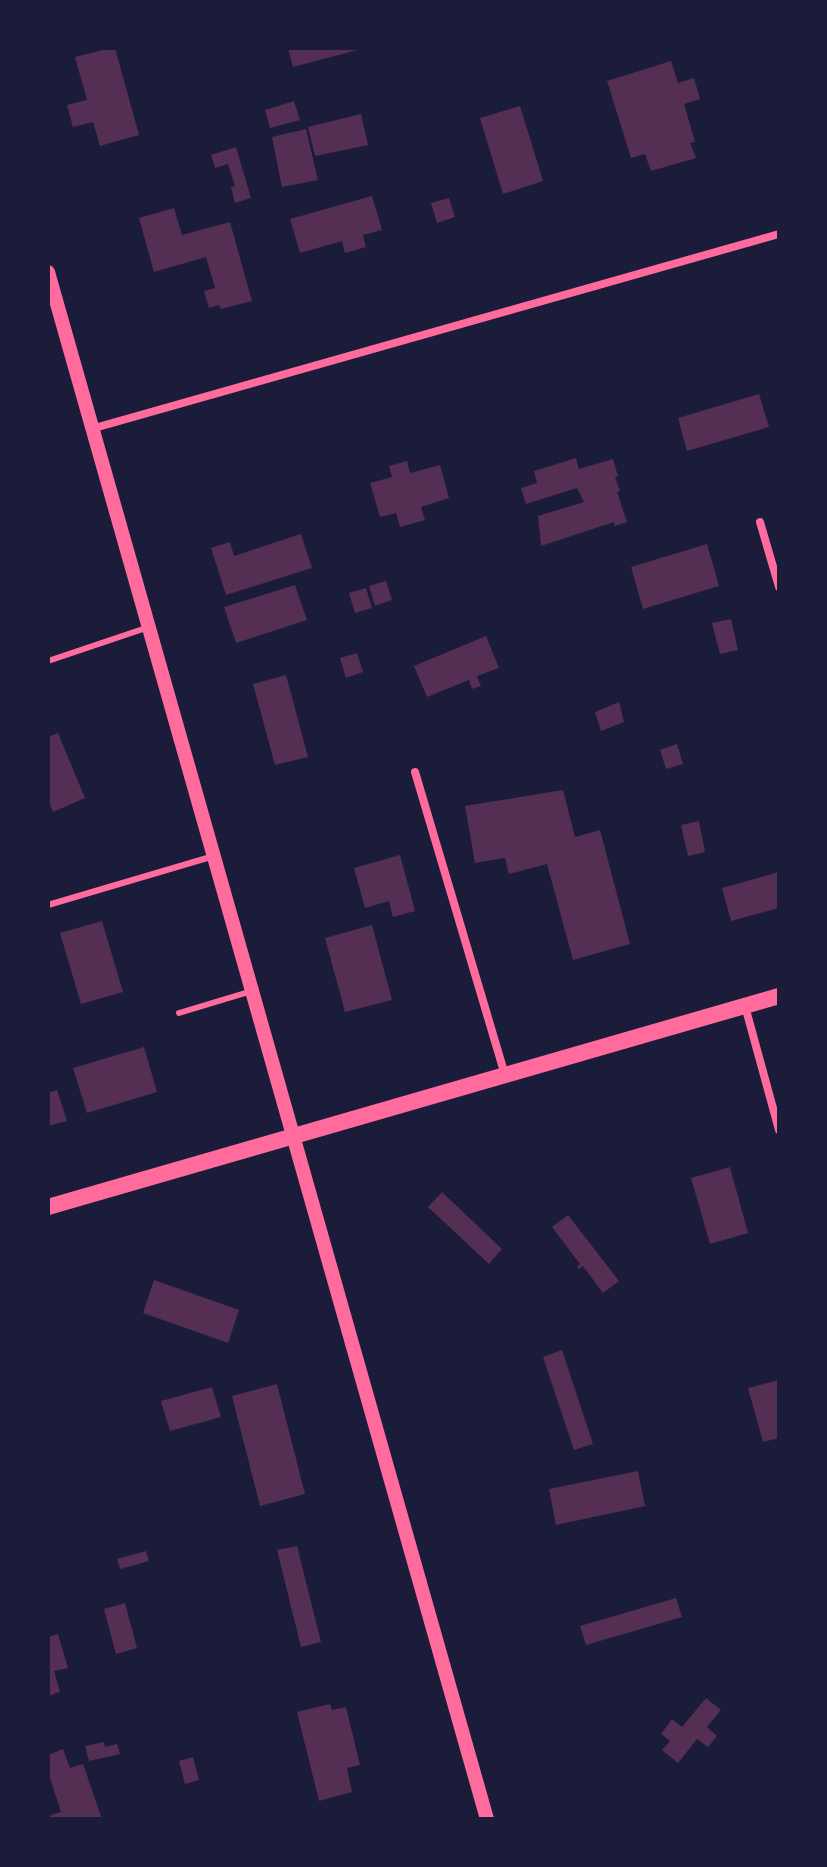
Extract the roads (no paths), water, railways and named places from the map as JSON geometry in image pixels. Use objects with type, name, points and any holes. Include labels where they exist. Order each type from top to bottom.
[{"type":"main road","points":[[48,1207],[779,996]]},
{"type":"street","points":[[91,429],[779,234]]},
{"type":"street","points":[[48,272],[296,1137],[487,1819]]},
{"type":"street","points":[[760,522],[779,587]]},
{"type":"street","points":[[415,772],[505,1076]]},
{"type":"street","points":[[745,1006],[779,1130]]},
{"type":"lane","points":[[48,661],[149,627]]},
{"type":"lane","points":[[48,905],[214,856]]},
{"type":"lane","points":[[179,1013],[253,991]]}]
